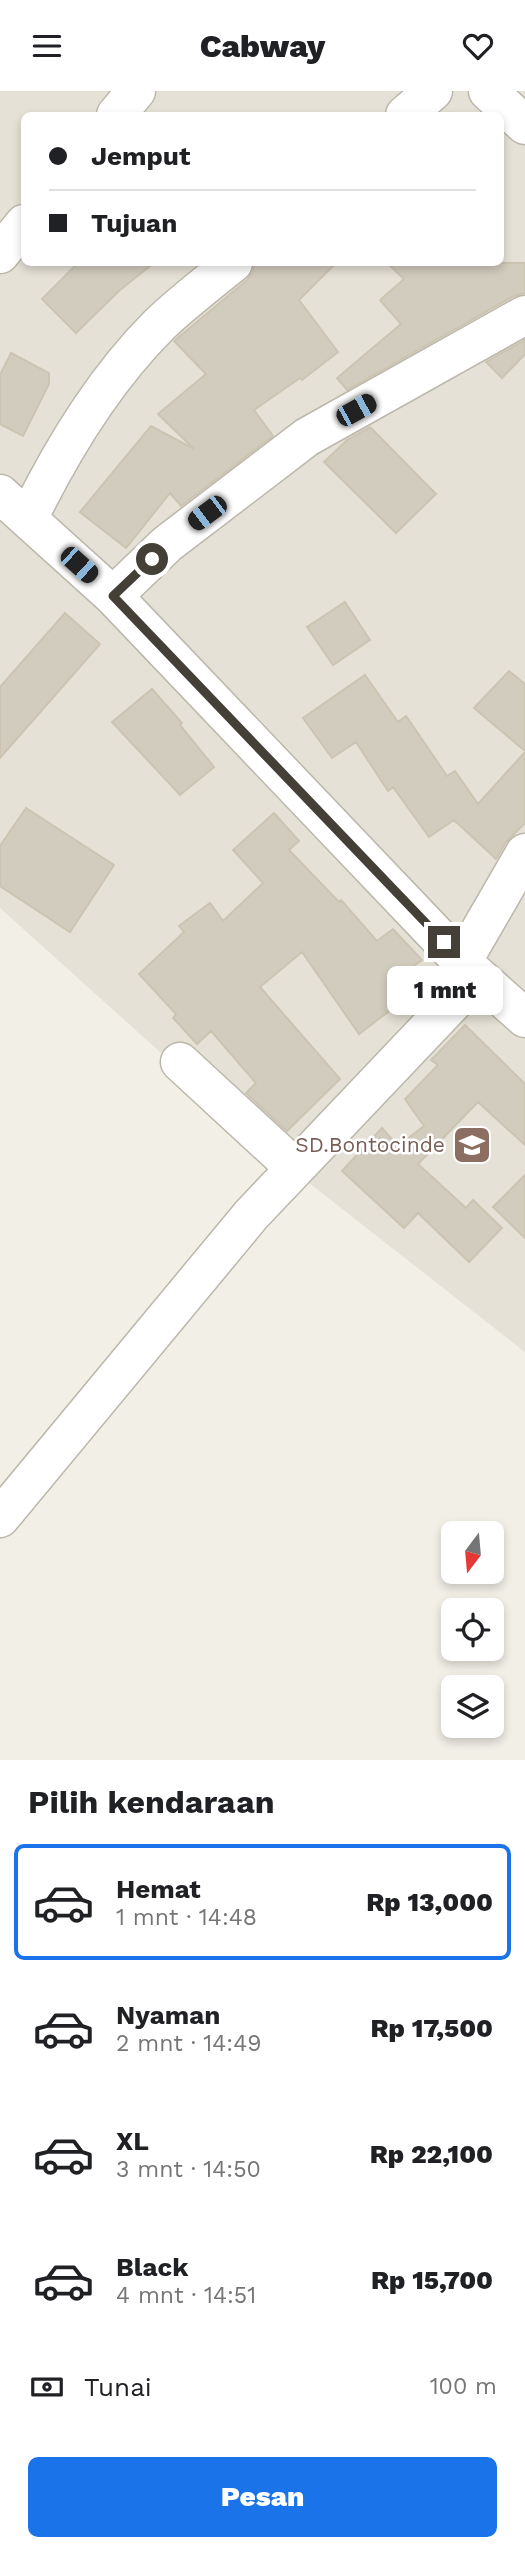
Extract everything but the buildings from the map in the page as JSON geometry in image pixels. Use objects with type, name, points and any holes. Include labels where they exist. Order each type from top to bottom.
[{"type":"street","points":[[118,112],[136,91]]},
{"type":"street","points":[[408,112],[433,91]]},
{"type":"street","points":[[488,91],[525,125]]},
{"type":"street","points":[[0,254],[21,228]]},
{"type":"street","points":[[28,519],[48,477],[85,417],[140,346],[161,324],[229,266]]},
{"type":"street","points":[[113,596],[167,544],[307,437],[525,315]]},
{"type":"street","points":[[0,494],[113,596],[470,969],[525,1018]]},
{"type":"street","points":[[0,1518],[251,1215],[470,969],[525,853]]},
{"type":"street","points":[[180,1062],[295,1168]]},
{"type":"shaded area","points":[[0,91],[525,91],[525,1352],[281,1161],[0,908]]},
{"type":"place","name":"SD.Bontocinde","points":[[472,1145]]},
{"type":"route","points":[[152,559],[113,596],[444,942]]}]
